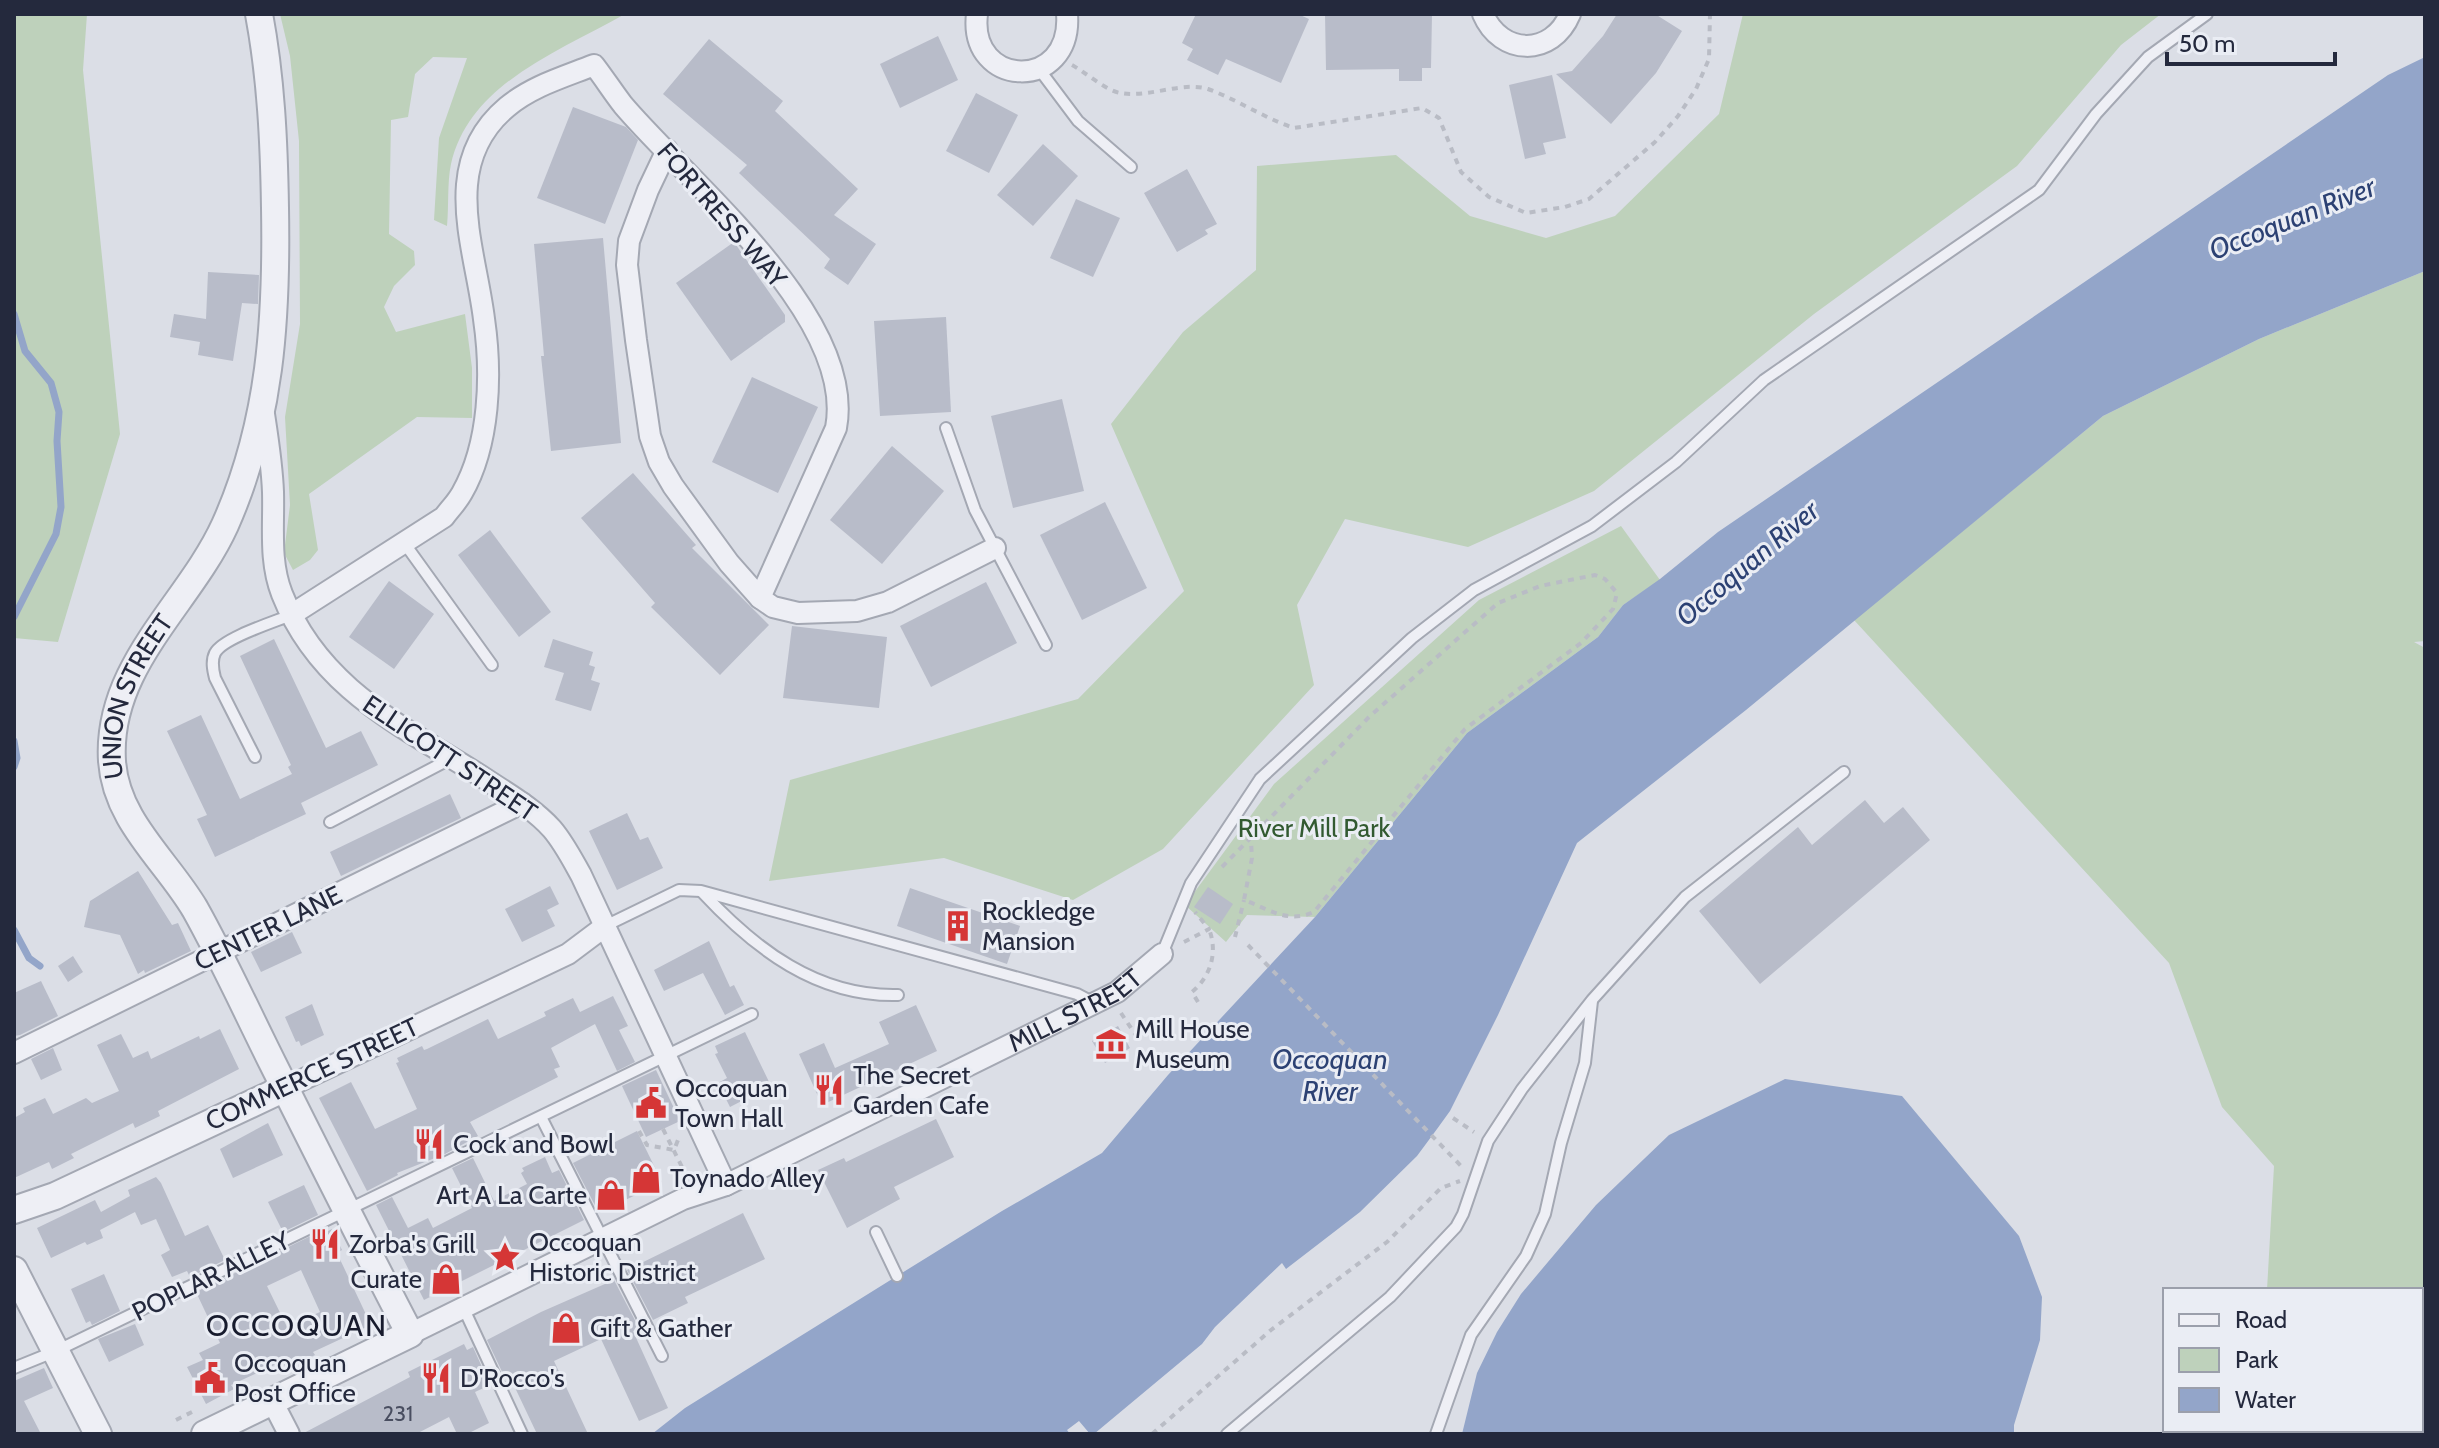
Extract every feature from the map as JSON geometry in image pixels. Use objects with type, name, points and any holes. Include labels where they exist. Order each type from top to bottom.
[{"type":"street","name":"UNION STREET","points":[[259,14],[271,102],[276,229],[274,330],[263,410],[249,463],[224,526],[202,567],[132,670],[120,698],[113,729],[112,760],[115,782],[127,814],[194,907],[410,1334]]},
{"type":"street","points":[[977,14],[975,27],[978,42],[986,55],[996,65],[1010,71],[1024,72],[1047,64],[1065,45],[1069,30],[1067,14]]},
{"type":"street","points":[[1483,14],[1488,26],[1499,37],[1528,47],[1557,35],[1570,14]]},
{"type":"street","name":"FORTRESS WAY","points":[[405,544],[444,517],[474,467],[480,444],[486,397],[485,321],[465,200],[466,176],[473,153],[484,132],[504,109],[527,92],[594,65],[623,104],[770,261],[825,353],[840,408],[836,428],[760,598]]},
{"type":"street","points":[[667,150],[629,241],[627,265],[650,436],[659,462],[673,486],[729,563],[760,598],[773,607],[791,612],[857,611],[888,602],[995,548]]},
{"type":"street","name":"ELLICOTT STREET","points":[[263,410],[271,456],[273,554],[278,582],[291,615],[312,650],[334,676],[360,699],[522,803],[551,828],[566,848],[726,1185]]},
{"type":"street","points":[[291,615],[405,544]]},
{"type":"street","name":"CENTER LANE","points":[[14,1053],[522,803]]},
{"type":"street","name":"COMMERCE STREET","points":[[14,1210],[55,1196],[568,954],[604,927]]},
{"type":"street","name":"MILL STREET","points":[[205,1434],[695,1194],[726,1185],[1102,999],[1162,954]]},
{"type":"street","points":[[14,1270],[98,1434]]},
{"type":"street","points":[[272,1401],[289,1434]]},
{"type":"lane","points":[[1162,954],[1191,883],[1260,779],[1412,638],[1474,590],[1592,526],[1676,462],[1764,380],[2039,190],[2096,114],[2148,57],[2207,14]]},
{"type":"lane","points":[[1047,64],[1078,121],[1131,167]]},
{"type":"lane","points":[[946,428],[975,510],[1046,645]]},
{"type":"lane","points":[[405,544],[492,665]]},
{"type":"lane","points":[[255,757],[215,678],[212,666],[214,654],[223,644],[291,615]]},
{"type":"lane","points":[[330,822],[452,758]]},
{"type":"lane","points":[[1227,1434],[1390,1297],[1456,1227],[1488,1141],[1522,1089],[1592,1000],[1685,897],[1844,772]]},
{"type":"lane","points":[[604,927],[679,890],[701,891],[1102,999]]},
{"type":"lane","points":[[701,891],[731,923],[777,960],[797,971],[842,990],[898,995]]},
{"type":"lane","points":[[1436,1434],[1471,1335],[1526,1256],[1545,1214],[1561,1143],[1585,1063],[1592,1000]]},
{"type":"lane","name":"POPLAR ALLEY","points":[[14,1368],[56,1351],[752,1014]]},
{"type":"lane","points":[[541,1117],[662,1356]]},
{"type":"lane","points":[[876,1232],[897,1276]]},
{"type":"lane","points":[[463,1307],[522,1434]]},
{"type":"path","points":[[1047,64],[1073,66],[1119,94],[1169,92],[1186,86],[1206,89],[1294,128],[1422,108],[1439,118],[1461,172],[1489,197],[1526,213],[1565,207],[1589,199],[1655,142],[1696,89],[1709,59],[1710,14]]},
{"type":"path","points":[[1218,871],[1251,841],[1369,717],[1498,603],[1540,586],[1595,575],[1605,579],[1617,593],[1613,609],[1581,643],[1465,729],[1314,912],[1285,917],[1244,900]]},
{"type":"path","points":[[1235,937],[1252,858],[1251,841]]},
{"type":"path","points":[[1192,906],[1214,941],[1208,973],[1192,992],[1198,1002]]},
{"type":"path","points":[[1162,954],[1209,929]]},
{"type":"path","points":[[1248,945],[1474,1179]]},
{"type":"path","points":[[1102,999],[1137,1037]]},
{"type":"path","points":[[1453,1118],[1488,1141]]},
{"type":"path","points":[[674,1150],[684,1125]]},
{"type":"path","points":[[663,1129],[684,1171]]},
{"type":"path","points":[[639,1131],[647,1145],[674,1150]]},
{"type":"path","points":[[1152,1434],[1271,1330],[1387,1242],[1441,1188],[1456,1181],[1474,1179]]},
{"type":"green space","points":[[14,14],[87,14],[83,70],[120,434],[58,642],[14,638]]},
{"type":"green space","points":[[280,14],[625,14],[521,72],[477,111],[461,136],[451,164],[447,226],[434,220],[439,138],[467,58],[433,57],[415,74],[408,117],[391,120],[389,234],[414,251],[415,265],[394,286],[384,307],[396,332],[465,314],[472,368],[472,418],[417,417],[309,494],[318,550],[310,560],[293,570],[284,553],[290,505],[285,417],[300,324],[299,141],[290,56]]},
{"type":"green space","points":[[1743,14],[2161,14],[2121,45],[2017,166],[1814,314],[1594,491],[1468,547],[1345,519],[1297,605],[1314,685],[1163,849],[1073,900],[944,858],[769,881],[790,780],[1078,699],[1184,591],[1111,424],[1183,332],[1256,270],[1257,166],[1396,155],[1470,216],[1546,238],[1615,216],[1719,114]]},
{"type":"green space","points":[[2425,271],[2425,641],[2414,642],[2425,648],[2425,1434],[2259,1434],[2423,1432],[2423,1288],[2267,1288],[2274,1166],[2222,1107],[2169,963],[1854,620],[2103,416],[2259,339]]},
{"type":"green space","name":"River Mill Park","points":[[1621,526],[1660,580],[1623,605],[1598,637],[1467,733],[1315,917],[1247,915],[1226,942],[1185,905],[1274,784],[1479,600]]},
{"type":"water","name":"Occoquan River","points":[[2425,57],[2425,271],[2259,339],[2103,416],[1746,710],[1577,843],[1450,1111],[1417,1156],[1360,1212],[1286,1269],[1282,1263],[1215,1327],[1202,1344],[1094,1434],[1090,1434],[1079,1421],[1067,1430],[1070,1434],[652,1434],[685,1408],[1002,1211],[1102,1153],[1168,1075],[1315,917],[1467,733],[1598,637],[1623,605],[1718,532],[2388,75]]},
{"type":"water","points":[[1785,1079],[1902,1096],[2019,1236],[2042,1297],[2040,1340],[2014,1434],[1462,1434],[1477,1373],[1497,1332],[1521,1294],[1596,1205],[1669,1135]]},
{"type":"building","points":[[1196,14],[1298,14],[1309,19],[1281,83],[1226,59],[1218,75],[1187,60],[1193,49],[1182,43]]},
{"type":"building","points":[[1325,14],[1432,14],[1431,68],[1422,68],[1422,81],[1399,81],[1399,69],[1326,70]]},
{"type":"building","points":[[1617,14],[1655,14],[1682,31],[1656,73],[1611,124],[1556,74],[1572,71],[1603,36]]},
{"type":"building","points":[[938,36],[958,80],[900,108],[880,64]]},
{"type":"building","points":[[709,39],[783,101],[775,111],[858,189],[834,215],[876,244],[848,285],[824,268],[830,259],[739,173],[747,165],[663,94]]},
{"type":"building","points":[[1552,75],[1566,138],[1543,143],[1546,154],[1525,159],[1509,85]]},
{"type":"building","points":[[976,93],[1018,115],[989,173],[946,151]]},
{"type":"building","points":[[573,107],[626,127],[638,140],[605,224],[537,198]]},
{"type":"building","points":[[1043,144],[1078,176],[1033,226],[997,195]]},
{"type":"building","points":[[1187,169],[1217,224],[1205,230],[1208,234],[1177,252],[1144,193]]},
{"type":"building","points":[[1076,199],[1120,218],[1093,277],[1050,258]]},
{"type":"building","points":[[603,238],[621,443],[551,451],[534,244]]},
{"type":"building","points":[[734,242],[785,315],[785,322],[731,361],[676,283]]},
{"type":"building","points":[[208,272],[259,275],[258,304],[242,303],[233,361],[198,355],[200,342],[170,337],[174,314],[206,319]]},
{"type":"building","points":[[946,317],[951,412],[880,416],[874,321]]},
{"type":"building","points":[[752,377],[818,407],[778,493],[712,462]]},
{"type":"building","points":[[1062,399],[1084,491],[1013,508],[991,416]]},
{"type":"building","points":[[892,446],[944,491],[882,564],[830,520]]},
{"type":"building","points":[[633,473],[696,545],[692,548],[769,625],[720,675],[651,607],[655,603],[581,518]]},
{"type":"building","points":[[1105,502],[1147,588],[1082,620],[1040,535]]},
{"type":"building","points":[[490,530],[551,612],[519,637],[458,555]]},
{"type":"building","points":[[389,581],[434,614],[394,669],[349,637]]},
{"type":"building","points":[[986,582],[1017,643],[931,687],[900,626]]},
{"type":"building","points":[[792,626],[887,637],[879,708],[783,698]]},
{"type":"building","points":[[274,639],[326,748],[361,731],[378,765],[301,803],[306,814],[215,857],[197,819],[207,815],[167,731],[201,715],[240,799],[292,774],[288,767],[291,765],[240,656]]},
{"type":"building","points":[[553,639],[593,652],[589,665],[595,667],[591,680],[600,683],[591,711],[555,700],[564,673],[544,667]]},
{"type":"building","points":[[450,794],[461,818],[341,876],[330,852]]},
{"type":"building","points":[[1865,800],[1884,823],[1903,807],[1930,840],[1760,984],[1699,911],[1798,827],[1812,845]]},
{"type":"building","points":[[627,813],[640,840],[648,837],[663,868],[617,890],[589,831]]},
{"type":"building","points":[[138,871],[172,925],[178,923],[191,951],[138,974],[120,935],[84,927],[90,901]]},
{"type":"building","points":[[550,886],[559,904],[547,910],[555,926],[522,942],[505,909]]},
{"type":"building","points":[[1208,887],[1233,904],[1220,924],[1194,907]]},
{"type":"building","name":"Rockledge Mansion","points":[[910,888],[1020,926],[1007,964],[897,926]]},
{"type":"building","points":[[292,932],[302,953],[261,972],[251,952]]},
{"type":"building","points":[[709,941],[730,987],[734,985],[744,1005],[725,1015],[703,973],[664,991],[654,970]]},
{"type":"building","points":[[73,956],[83,972],[68,982],[58,966]]},
{"type":"building","points":[[41,981],[58,1016],[14,1036],[14,993]]},
{"type":"building","points":[[613,996],[628,1026],[619,1030],[635,1062],[617,1071],[595,1024],[551,1048],[560,1067],[554,1069],[558,1077],[470,1122],[478,1136],[445,1154],[397,1173],[367,1191],[319,1098],[351,1082],[375,1129],[417,1109],[396,1063],[399,1062],[397,1058],[422,1046],[424,1050],[427,1049],[488,1019],[498,1039],[546,1016],[544,1012],[573,998],[580,1012]]},
{"type":"building","points":[[312,1004],[324,1035],[301,1046],[299,1041],[296,1042],[285,1017]]},
{"type":"building","points":[[916,1005],[937,1051],[822,1105],[799,1054],[824,1043],[835,1068],[889,1044],[879,1022]]},
{"type":"building","name":"Mill House Museum","points":[[1118,1026],[1130,1048],[1105,1063],[1092,1041]]},
{"type":"building","points":[[220,1029],[239,1069],[158,1111],[160,1116],[135,1128],[133,1123],[71,1154],[74,1158],[52,1169],[49,1162],[14,1178],[14,1118],[25,1112],[23,1108],[45,1098],[53,1114],[86,1098],[92,1103],[119,1091],[97,1045],[121,1034],[133,1058],[148,1051],[151,1059]]},
{"type":"building","points":[[745,1032],[771,1086],[730,1107],[718,1083],[727,1078],[715,1054],[718,1053],[715,1046]]},
{"type":"building","points":[[53,1048],[62,1070],[41,1080],[31,1059]]},
{"type":"building","name":"Occoquan Town Hall","points":[[656,1070],[680,1121],[646,1137],[622,1086]]},
{"type":"building","points":[[936,1119],[954,1157],[894,1187],[900,1199],[847,1228],[818,1170],[844,1158],[846,1162]]},
{"type":"building","points":[[268,1123],[283,1155],[233,1178],[220,1149]]},
{"type":"building","points":[[637,1131],[662,1182],[599,1213],[573,1163]]},
{"type":"building","points":[[545,1157],[552,1173],[559,1170],[584,1220],[424,1300],[376,1205],[392,1197],[408,1228],[428,1218],[433,1228],[472,1208],[452,1168],[473,1158],[494,1201],[527,1184],[521,1173],[524,1171],[522,1168]]},
{"type":"building","points":[[156,1177],[185,1236],[208,1225],[225,1260],[190,1277],[187,1271],[172,1277],[161,1255],[170,1250],[156,1219],[141,1225],[135,1212],[100,1230],[103,1238],[87,1245],[85,1242],[51,1258],[37,1228],[95,1200],[101,1212],[130,1196],[128,1190]]},
{"type":"building","points":[[304,1185],[318,1215],[283,1232],[268,1202]]},
{"type":"building","points":[[743,1213],[765,1259],[685,1297],[688,1303],[653,1320],[627,1270]]},
{"type":"building","points":[[325,1229],[326,1232],[332,1229],[342,1250],[337,1253],[371,1325],[313,1352],[315,1355],[286,1369],[283,1361],[231,1385],[234,1389],[206,1404],[187,1367],[203,1360],[199,1353],[220,1343],[196,1292]],"holes":[[[301,1270],[320,1312],[287,1327],[267,1286]]]},
{"type":"building","points":[[104,1274],[120,1311],[92,1325],[90,1321],[86,1323],[71,1289]]},
{"type":"building","points":[[614,1280],[639,1328],[633,1331],[668,1408],[639,1421],[601,1339],[554,1361],[588,1434],[537,1434],[509,1375],[505,1378],[487,1340]]},
{"type":"building","points":[[135,1324],[144,1345],[109,1362],[98,1339]]},
{"type":"building","points":[[464,1344],[467,1350],[473,1347],[490,1385],[475,1392],[489,1423],[467,1434],[457,1434],[449,1417],[416,1434],[302,1434],[410,1377],[408,1372]]},
{"type":"building","points":[[44,1368],[53,1388],[24,1401],[41,1434],[14,1434],[14,1381]]},
{"type":"waterway","points":[[14,314],[25,351],[51,383],[59,412],[57,441],[61,507],[56,534],[14,617]]},
{"type":"waterway","points":[[14,741],[17,758],[14,767]]},
{"type":"waterway","points":[[14,930],[29,958],[40,966]]},
{"type":"place","name":"Rockledge Mansion","points":[[958,926]]},
{"type":"place","name":"Mill House Museum","points":[[1111,1044]]},
{"type":"place","name":"The Secret Garden Cafe","points":[[829,1090]]},
{"type":"place","name":"Occoquan Town Hall","points":[[651,1103]]},
{"type":"place","name":"Cock and Bowl","points":[[429,1144]]},
{"type":"place","name":"Toynado Alley","points":[[646,1178]]},
{"type":"place","name":"Art A La Carte","points":[[611,1195]]},
{"type":"place","name":"Zorba's Grill","points":[[325,1244]]},
{"type":"place","name":"Occoquan Historic District","points":[[505,1257]]},
{"type":"place","name":"Curate","points":[[446,1279]]},
{"type":"place","name":"Gift & Gather","points":[[566,1328]]},
{"type":"place","name":"Occoquan Post Office","points":[[210,1378]]},
{"type":"place","name":"D'Rocco's","points":[[436,1378]]},
{"type":"district","name":"OCCOQUAN","points":[[297,1325]]}]
